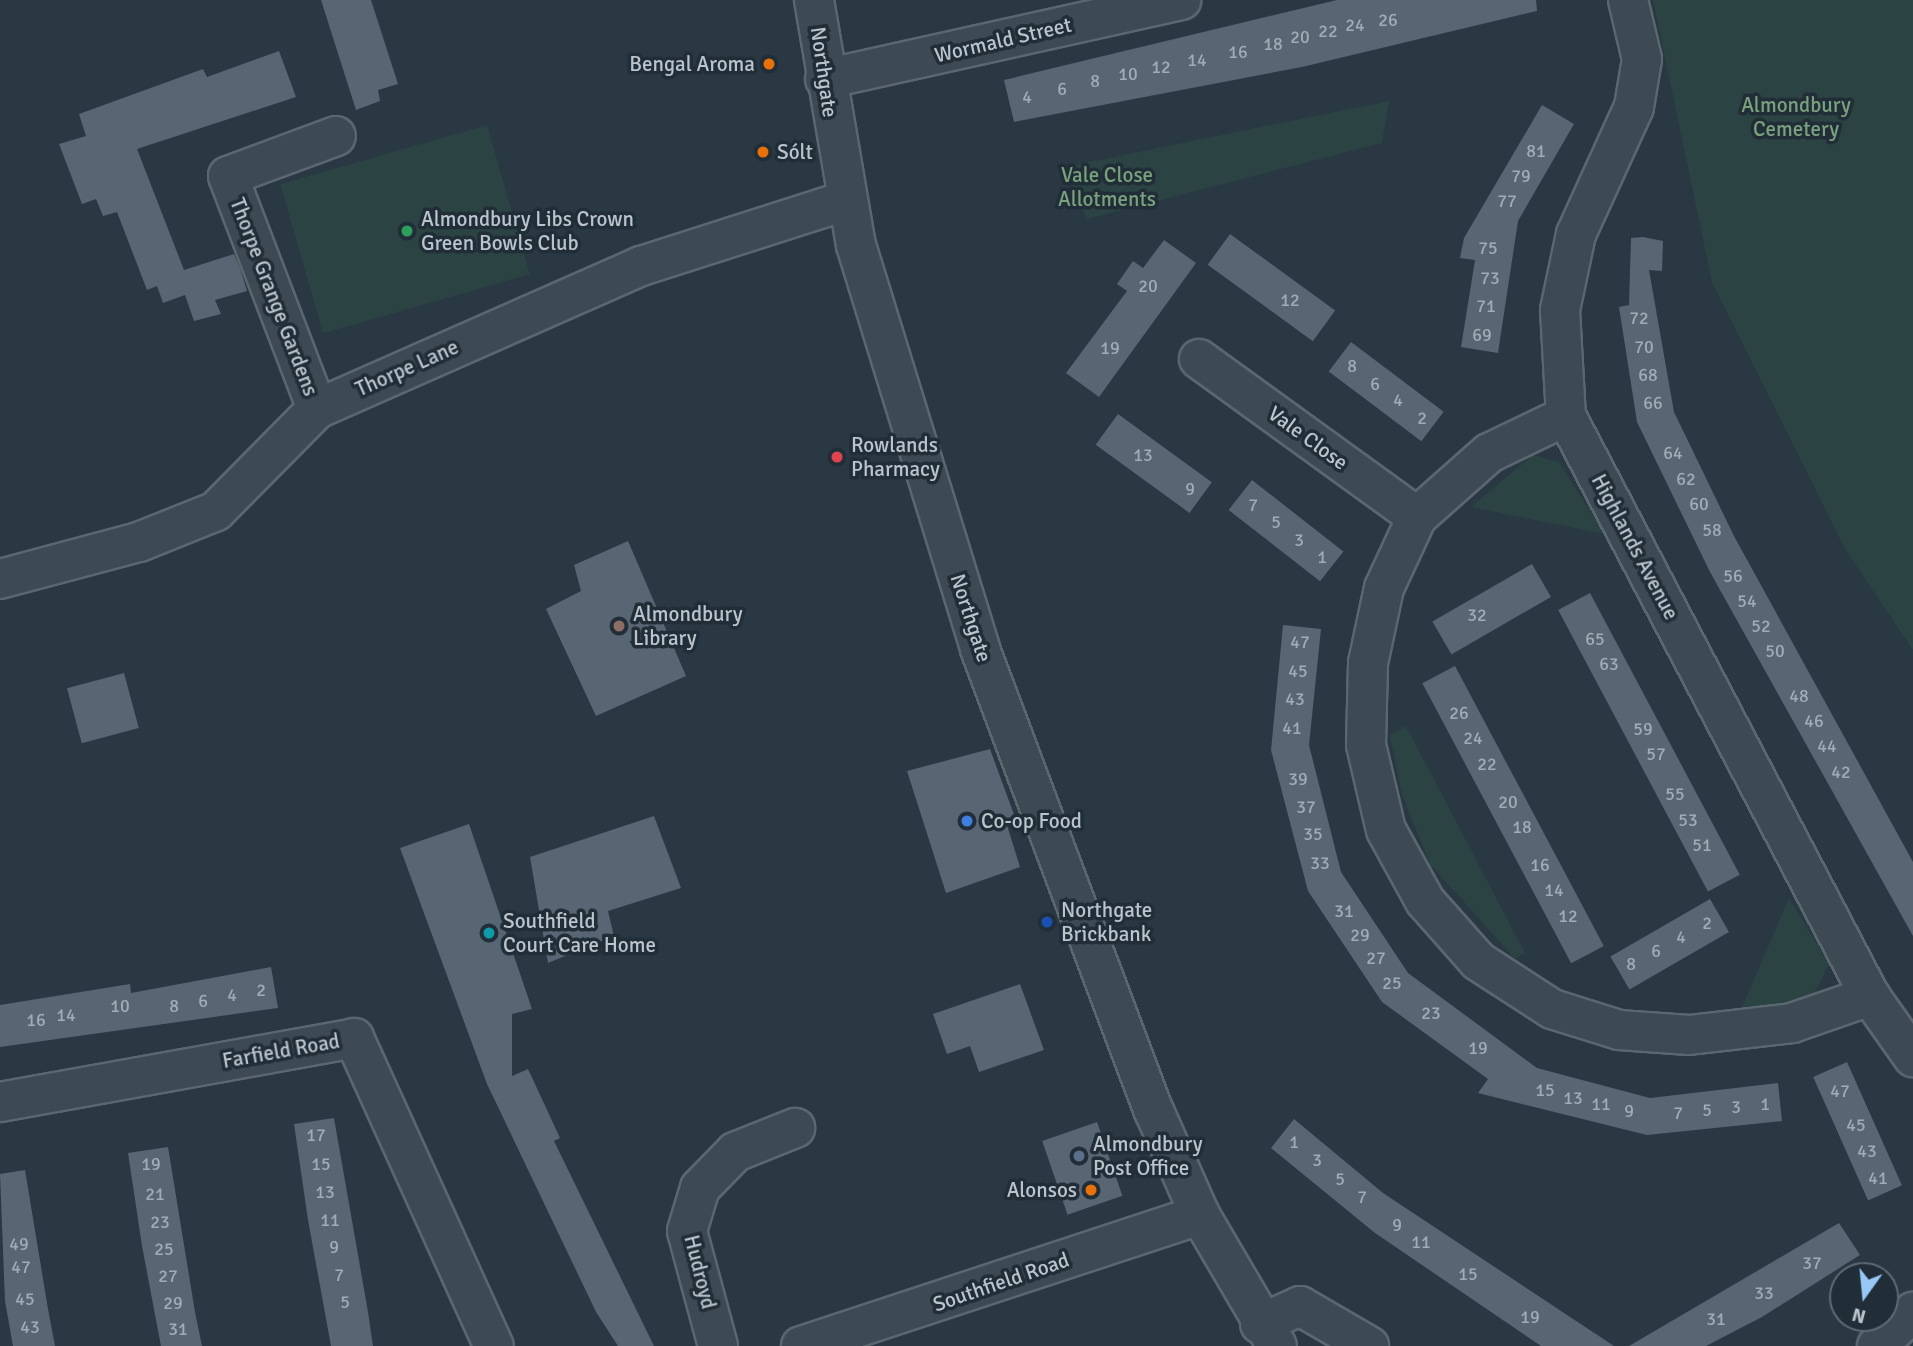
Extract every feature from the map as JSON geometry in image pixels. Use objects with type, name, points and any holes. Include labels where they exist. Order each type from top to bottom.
[{"type":"street","name":"Northgate","points":[[814,0],[845,201],[980,649],[1154,1111],[1200,1215],[1268,1335]]},
{"type":"street","name":"Wormald Street","points":[[825,79],[1181,0]]},
{"type":"street","name":"Highlands Avenue","points":[[1628,0],[1642,59],[1634,107],[1576,234],[1560,310],[1566,416],[1870,996],[1913,1057]]},
{"type":"street","name":"Thorpe Grange Gardens","points":[[317,409],[228,176],[336,136]]},
{"type":"street","name":"Thorpe Lane","points":[[0,579],[139,542],[216,511],[317,409],[641,266],[845,201]]},
{"type":"street","name":"Vale Close","points":[[1199,359],[1417,517]]},
{"type":"street","points":[[1566,416],[1489,453],[1417,517],[1384,588],[1368,663],[1366,745],[1386,830],[1425,901],[1478,961],[1552,1009],[1619,1030],[1689,1035],[1792,1023],[1870,996]]},
{"type":"street","name":"Farfield Road","points":[[0,1102],[354,1038],[494,1346]]},
{"type":"street","name":"Hudroyd","points":[[718,1346],[687,1231],[700,1188],[735,1152],[795,1128]]},
{"type":"street","name":"Southfield Road","points":[[801,1346],[1200,1215]]},
{"type":"street","points":[[1268,1335],[1300,1306],[1369,1346]]},
{"type":"street","points":[[1877,1346],[1913,1312]]},
{"type":"green space","name":"Almondbury Cemetery","points":[[1653,0],[1913,0],[1913,650],[1845,549],[1712,282]]},
{"type":"green space","name":"Vale Close Allotments","points":[[1389,101],[1382,143],[1087,219],[1065,167]]},
{"type":"green space","name":"Almondbury Libs Crown Green Bowls Club","points":[[487,125],[530,274],[323,333],[280,184]]},
{"type":"green space","points":[[1533,455],[1559,462],[1605,534],[1471,507]]},
{"type":"green space","points":[[1406,726],[1525,953],[1515,959],[1430,864],[1402,795],[1390,735]]},
{"type":"green space","points":[[1789,898],[1829,964],[1812,999],[1737,1019]]},
{"type":"building","points":[[321,0],[371,0],[398,84],[378,90],[380,101],[356,110]]},
{"type":"building","points":[[1337,0],[1536,0],[1537,11],[1302,67],[1014,122],[1004,80]]},
{"type":"building","points":[[279,51],[296,97],[137,149],[184,270],[234,254],[240,268],[247,291],[215,300],[221,314],[194,321],[185,295],[163,303],[157,286],[147,290],[117,212],[103,216],[96,199],[82,204],[59,144],[86,136],[79,114],[203,69],[207,77]]},
{"type":"building","points":[[1542,105],[1574,124],[1518,221],[1498,353],[1461,347],[1475,260],[1460,258],[1464,238]]},
{"type":"building","points":[[1230,234],[1335,310],[1313,341],[1208,265]]},
{"type":"building","points":[[1643,237],[1663,241],[1662,271],[1649,270],[1674,412],[1734,536],[1913,862],[1913,936],[1710,572],[1637,422],[1619,307],[1629,305],[1631,238]]},
{"type":"building","points":[[1164,240],[1196,263],[1099,397],[1066,373],[1127,291],[1117,284],[1133,261],[1143,268]]},
{"type":"building","points":[[1351,342],[1444,412],[1421,441],[1329,372]]},
{"type":"building","points":[[1118,414],[1212,482],[1190,513],[1096,445]]},
{"type":"building","points":[[1252,480],[1343,551],[1320,581],[1229,510]]},
{"type":"building","points":[[628,541],[686,676],[596,716],[546,609],[581,591],[574,565]]},
{"type":"building","points":[[1532,564],[1551,597],[1451,654],[1432,622]]},
{"type":"building","points":[[1590,593],[1740,875],[1708,892],[1558,610]]},
{"type":"building","points":[[1283,625],[1321,629],[1309,745],[1341,872],[1408,973],[1537,1068],[1650,1098],[1778,1083],[1782,1121],[1647,1135],[1478,1093],[1488,1079],[1382,1002],[1308,891],[1271,750]]},
{"type":"building","points":[[1455,666],[1604,946],[1571,963],[1422,683]]},
{"type":"building","points":[[124,673],[139,728],[82,743],[67,688]]},
{"type":"building","name":"Co-op Food","points":[[990,749],[1016,820],[1006,822],[1020,867],[946,893],[907,771]]},
{"type":"building","points":[[654,816],[681,888],[608,911],[614,936],[548,963],[530,857]]},
{"type":"building","points":[[469,824],[532,1009],[512,1014],[512,1076],[528,1069],[560,1138],[554,1141],[654,1346],[618,1346],[596,1312],[487,1084],[400,848]]},
{"type":"building","points":[[1710,899],[1729,932],[1629,989],[1610,956]]},
{"type":"building","points":[[271,967],[278,1008],[0,1047],[0,1005],[130,984],[131,993]]},
{"type":"building","points":[[1020,984],[1044,1050],[979,1072],[970,1046],[947,1054],[933,1014]]},
{"type":"building","points":[[1847,1062],[1902,1185],[1868,1200],[1813,1077]]},
{"type":"building","points":[[334,1118],[373,1346],[331,1346],[308,1220],[294,1124]]},
{"type":"building","points":[[1294,1119],[1383,1193],[1614,1346],[1541,1346],[1375,1233],[1271,1148]]},
{"type":"building","points":[[1097,1122],[1122,1196],[1068,1215],[1042,1141]]},
{"type":"building","points":[[168,1147],[202,1346],[161,1346],[142,1246],[128,1153]]},
{"type":"building","points":[[25,1170],[55,1346],[13,1346],[5,1301],[0,1174]]},
{"type":"building","points":[[1839,1223],[1860,1255],[1849,1262],[1829,1262],[1829,1275],[1762,1317],[1706,1346],[1629,1346]]},
{"type":"place","name":"Bengal Aroma","points":[[769,64]]},
{"type":"place","name":"Sólt","points":[[763,152]]},
{"type":"place","name":"Almondbury Libs Crown Green Bowls Club","points":[[407,231]]},
{"type":"place","name":"Rowlands Pharmacy","points":[[837,457]]},
{"type":"place","name":"Almondbury Library","points":[[619,626]]},
{"type":"place","name":"Co-op Food","points":[[967,821]]},
{"type":"place","name":"Northgate Brickbank","points":[[1047,922]]},
{"type":"place","name":"Southfield Court Care Home","points":[[489,933]]},
{"type":"place","name":"Almondbury Post Office","points":[[1079,1156]]},
{"type":"place","name":"Alonsos","points":[[1091,1190]]}]
